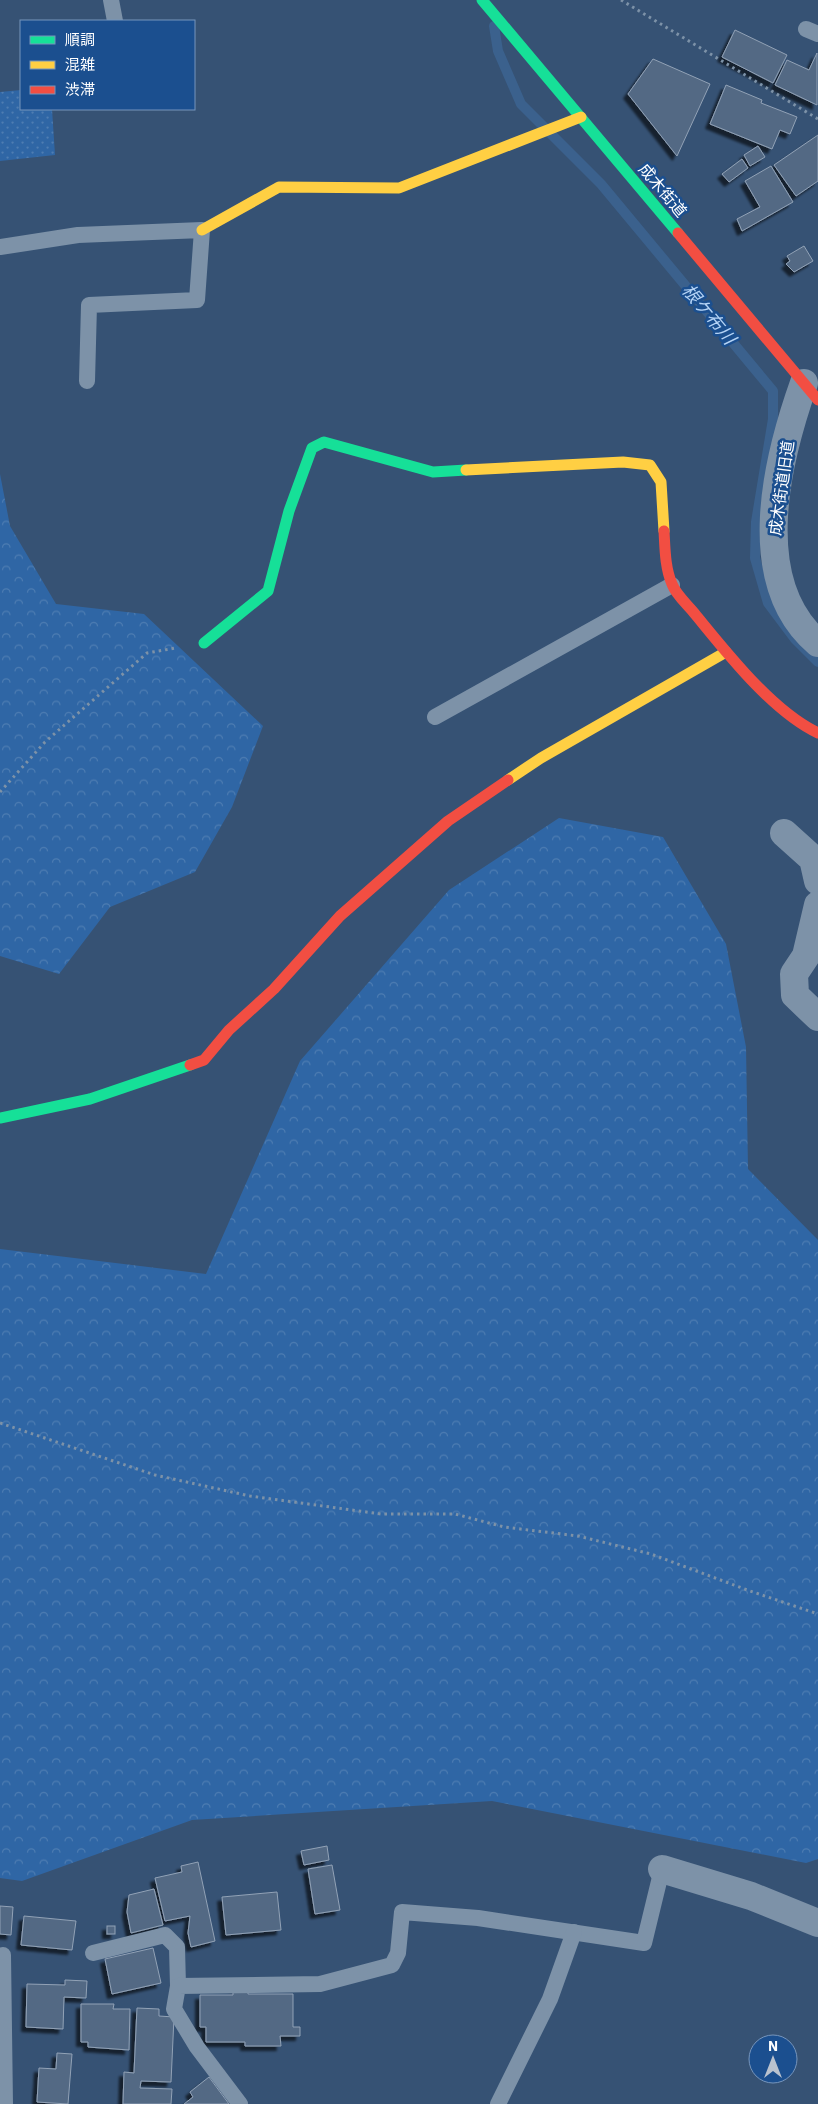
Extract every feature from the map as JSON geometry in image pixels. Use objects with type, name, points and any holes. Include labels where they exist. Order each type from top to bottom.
[{"type":"street","name":"成木街道","points":[[493,8],[581,118],[811,392]]},
{"type":"street","points":[[202,230],[279,187],[399,188],[581,118]]},
{"type":"street","name":"成木街道旧道","points":[[811,392],[793,413],[774,521],[774,548],[778,574],[790,606],[801,624],[818,643]]},
{"type":"street","points":[[204,643],[268,591],[288,511],[312,448],[324,442],[433,472],[623,462],[650,465],[661,482],[666,559],[672,585],[726,652],[799,724],[818,733]]},
{"type":"street","points":[[0,1118],[90,1099],[204,1060],[229,1030],[274,989],[340,916],[448,820],[540,758],[726,652]]},
{"type":"street","points":[[784,832],[812,859],[818,881]]},
{"type":"street","points":[[818,905],[806,956],[794,974],[795,995],[818,1017]]},
{"type":"street","points":[[662,1869],[751,1896],[818,1923]]},
{"type":"lane","points":[[111,0],[115,20]]},
{"type":"lane","points":[[0,247],[78,235],[202,230],[197,300],[89,305],[87,380]]},
{"type":"lane","points":[[435,717],[672,585]]},
{"type":"lane","points":[[178,1986],[320,1984],[392,1965],[398,1953],[402,1912],[478,1918],[644,1943],[662,1869]]},
{"type":"lane","points":[[498,2104],[550,1999],[574,1932]]},
{"type":"lane","points":[[93,1953],[165,1935],[177,1947],[178,1986],[174,2009],[197,2048],[240,2104]]},
{"type":"lane","points":[[3,1956],[5,2104]]},
{"type":"path","points":[[622,0],[818,119]]},
{"type":"path","points":[[0,792],[44,742],[148,653],[204,643]]},
{"type":"path","points":[[0,1423],[154,1475],[250,1496],[381,1514],[455,1514],[504,1527],[578,1536],[652,1554],[818,1614]]},
{"type":"green space","points":[[20,90],[20,110],[52,110],[55,155],[0,161],[0,92]]},
{"type":"green space","points":[[0,474],[10,526],[56,604],[144,614],[263,726],[232,807],[195,872],[110,907],[59,974],[0,956]]},
{"type":"green space","points":[[559,818],[663,837],[726,944],[746,1047],[748,1169],[818,1240],[818,1859],[806,1863],[492,1801],[192,1820],[22,1881],[0,1878],[0,1249],[206,1274],[300,1061],[449,890]]},
{"type":"building","points":[[735,30],[787,55],[773,83],[722,57]]},
{"type":"building","points":[[817,53],[817,105],[775,85],[787,60],[809,70]]},
{"type":"building","points":[[653,59],[710,84],[677,156],[628,94]]},
{"type":"building","points":[[726,85],[762,100],[761,103],[797,117],[790,134],[780,130],[772,149],[710,124]]},
{"type":"building","points":[[818,135],[818,181],[796,196],[774,165]]},
{"type":"building","points":[[758,146],[765,157],[750,166],[744,155]]},
{"type":"building","points":[[742,159],[748,168],[729,182],[722,174]]},
{"type":"building","points":[[771,166],[793,202],[742,231],[737,219],[760,207],[745,181]]},
{"type":"building","points":[[804,246],[813,261],[794,272],[786,264],[790,261],[787,256]]},
{"type":"building","points":[[327,1846],[329,1860],[304,1865],[301,1851]]},
{"type":"building","points":[[198,1862],[215,1941],[191,1947],[188,1933],[190,1916],[165,1921],[155,1878],[182,1872],[181,1866]]},
{"type":"building","points":[[332,1865],[340,1910],[315,1914],[308,1869]]},
{"type":"building","points":[[154,1889],[163,1925],[131,1933],[127,1912],[129,1895]]},
{"type":"building","points":[[277,1892],[281,1930],[226,1935],[222,1897]]},
{"type":"building","points":[[0,1906],[13,1907],[11,1935],[0,1934]]},
{"type":"building","points":[[24,1916],[76,1921],[72,1950],[21,1945]]},
{"type":"building","points":[[107,1926],[115,1926],[115,1934],[107,1934]]},
{"type":"building","points":[[153,1948],[161,1983],[112,1994],[105,1959]]},
{"type":"building","points":[[65,1980],[87,1981],[86,1998],[64,1997],[63,2029],[26,2027],[27,1984],[65,1985]]},
{"type":"building","points":[[233,1991],[248,1991],[248,1994],[293,1994],[293,2027],[300,2027],[300,2036],[280,2036],[281,2046],[245,2046],[245,2042],[206,2042],[206,2027],[200,2027],[200,1995],[233,1995]]},
{"type":"building","points":[[81,2004],[114,2004],[113,2009],[130,2009],[129,2050],[88,2047],[88,2042],[81,2042]]},
{"type":"building","points":[[137,2008],[159,2009],[159,2016],[174,2017],[171,2082],[141,2081],[140,2088],[172,2089],[171,2104],[123,2104],[124,2072],[134,2073]]},
{"type":"building","points":[[57,2053],[72,2054],[68,2104],[37,2102],[39,2068],[56,2069]]},
{"type":"building","points":[[209,2077],[229,2104],[184,2104],[193,2097],[190,2092]]},
{"type":"waterway","name":"根ケ布川","points":[[494,26],[498,51],[521,104],[601,184],[773,391],[773,419],[756,522],[755,558],[768,603],[795,639],[818,662]]},
{"type":"traffic: fast","points":[[482,0],[678,233]]},
{"type":"traffic: fast","points":[[204,643],[268,591],[289,511],[312,448],[324,442],[433,472],[466,470]]},
{"type":"traffic: fast","points":[[0,1118],[90,1099],[190,1065]]},
{"type":"traffic: slow","points":[[202,230],[279,187],[399,188],[581,117]]},
{"type":"traffic: slow","points":[[466,470],[623,462],[650,465],[661,482],[664,531]]},
{"type":"traffic: slow","points":[[508,780],[541,758],[726,652]]},
{"type":"traffic: jam","points":[[678,233],[818,400]]},
{"type":"traffic: jam","points":[[664,531],[668,571],[679,596],[767,696],[784,711],[818,733]]},
{"type":"traffic: jam","points":[[190,1065],[204,1060],[229,1030],[274,989],[340,916],[448,821],[508,780]]}]
